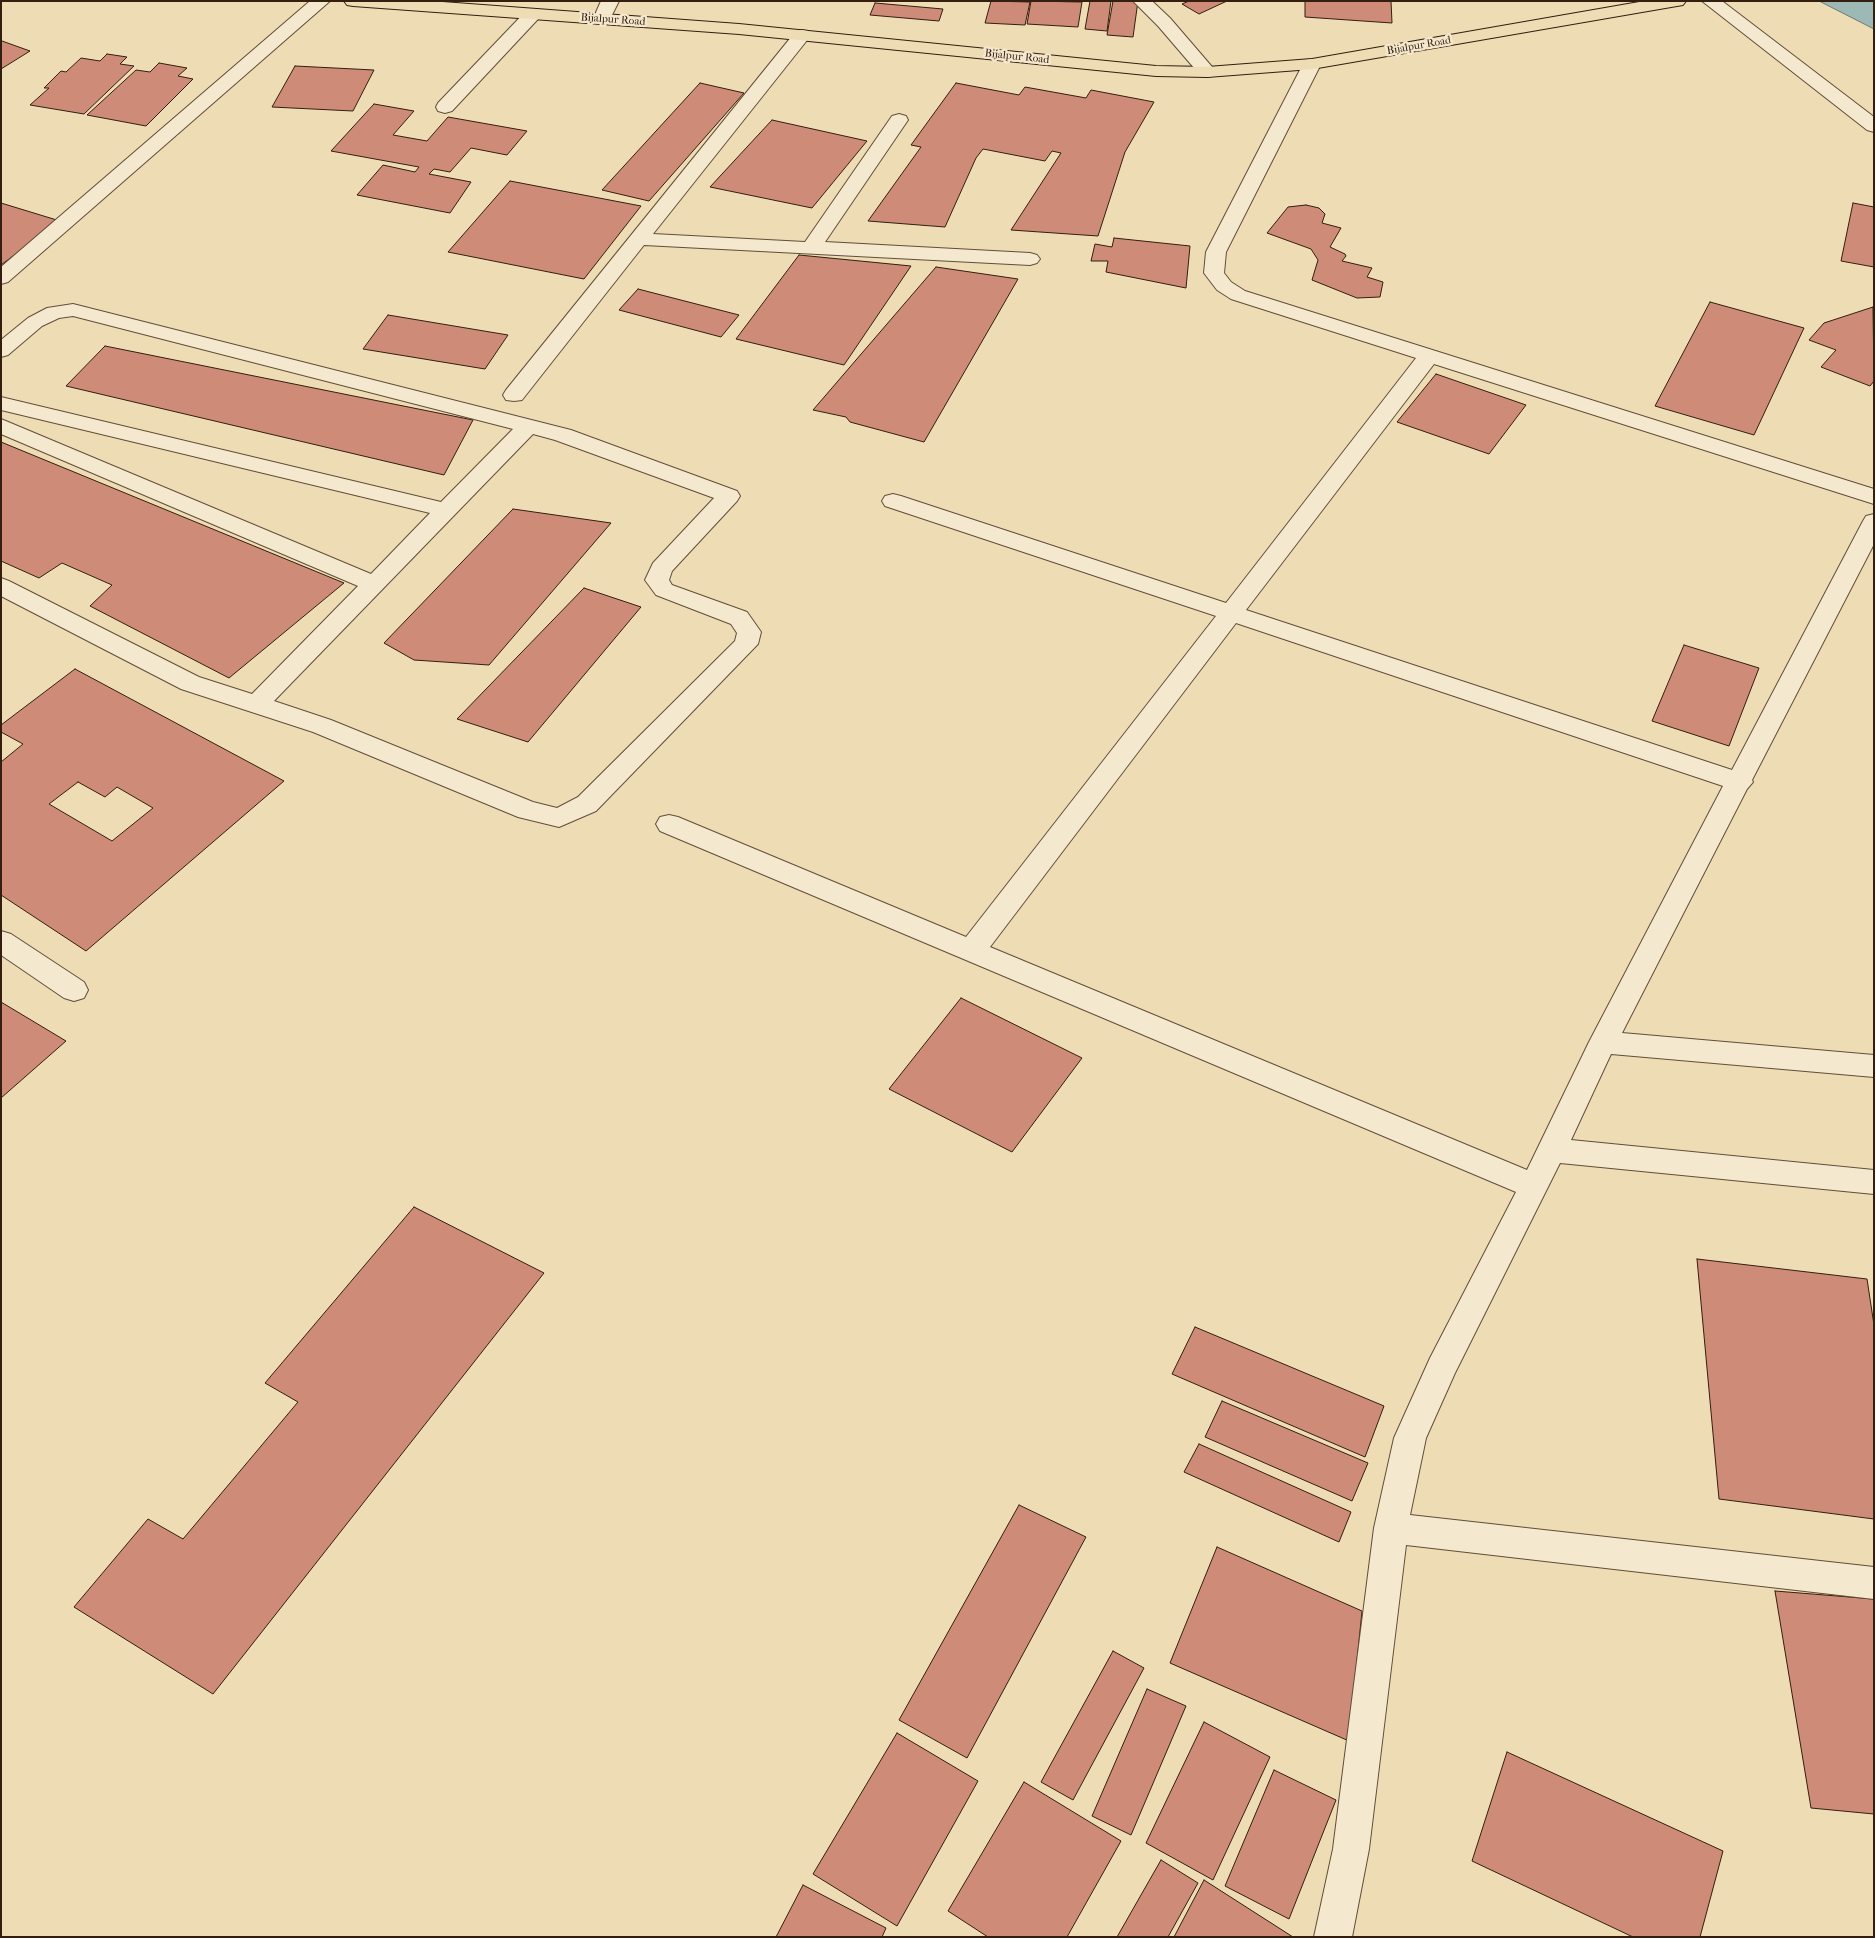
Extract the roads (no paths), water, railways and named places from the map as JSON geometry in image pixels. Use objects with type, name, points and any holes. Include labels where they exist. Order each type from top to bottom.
[{"type":"main road","name":"Bijalpur Road","points":[[353,1],[802,35],[1156,72],[1207,72],[1312,64],[1676,1]]},
{"type":"street","points":[[1,278],[321,1]]},
{"type":"street","points":[[602,19],[610,1]]},
{"type":"street","points":[[1142,1],[1164,22],[1207,72]]},
{"type":"street","points":[[1711,1],[1874,126]]},
{"type":"street","points":[[445,107],[533,14]]},
{"type":"street","points":[[514,395],[802,35]]},
{"type":"street","points":[[1312,64],[1216,252],[1214,274],[1224,286],[1238,295],[1874,497]]},
{"type":"street","points":[[811,248],[899,120]]},
{"type":"street","points":[[639,239],[1030,259]]},
{"type":"street","points":[[1,351],[35,322],[54,312],[73,310],[563,436],[729,496],[661,568],[657,580],[664,590],[738,618],[749,632],[746,644],[587,804],[558,818],[527,810],[322,726],[190,683],[1,586]]},
{"type":"street","points":[[971,951],[1429,356]]},
{"type":"street","points":[[1,403],[446,510]]},
{"type":"street","points":[[1,426],[374,584]]},
{"type":"street","points":[[256,704],[527,427]]},
{"type":"street","points":[[892,501],[1740,782]]},
{"type":"street","points":[[1333,1937],[1351,1849],[1391,1528],[1410,1438],[1441,1368],[1552,1150],[1604,1042],[1874,520]]},
{"type":"street","points":[[669,824],[1534,1186]]},
{"type":"street","points":[[1,941],[74,990]]},
{"type":"street","points":[[1604,1042],[1874,1066]]},
{"type":"street","points":[[1552,1150],[1874,1182]]},
{"type":"street","points":[[1391,1528],[1874,1583]]},
{"type":"water","points":[[1819,1],[1874,1],[1874,29]]}]
